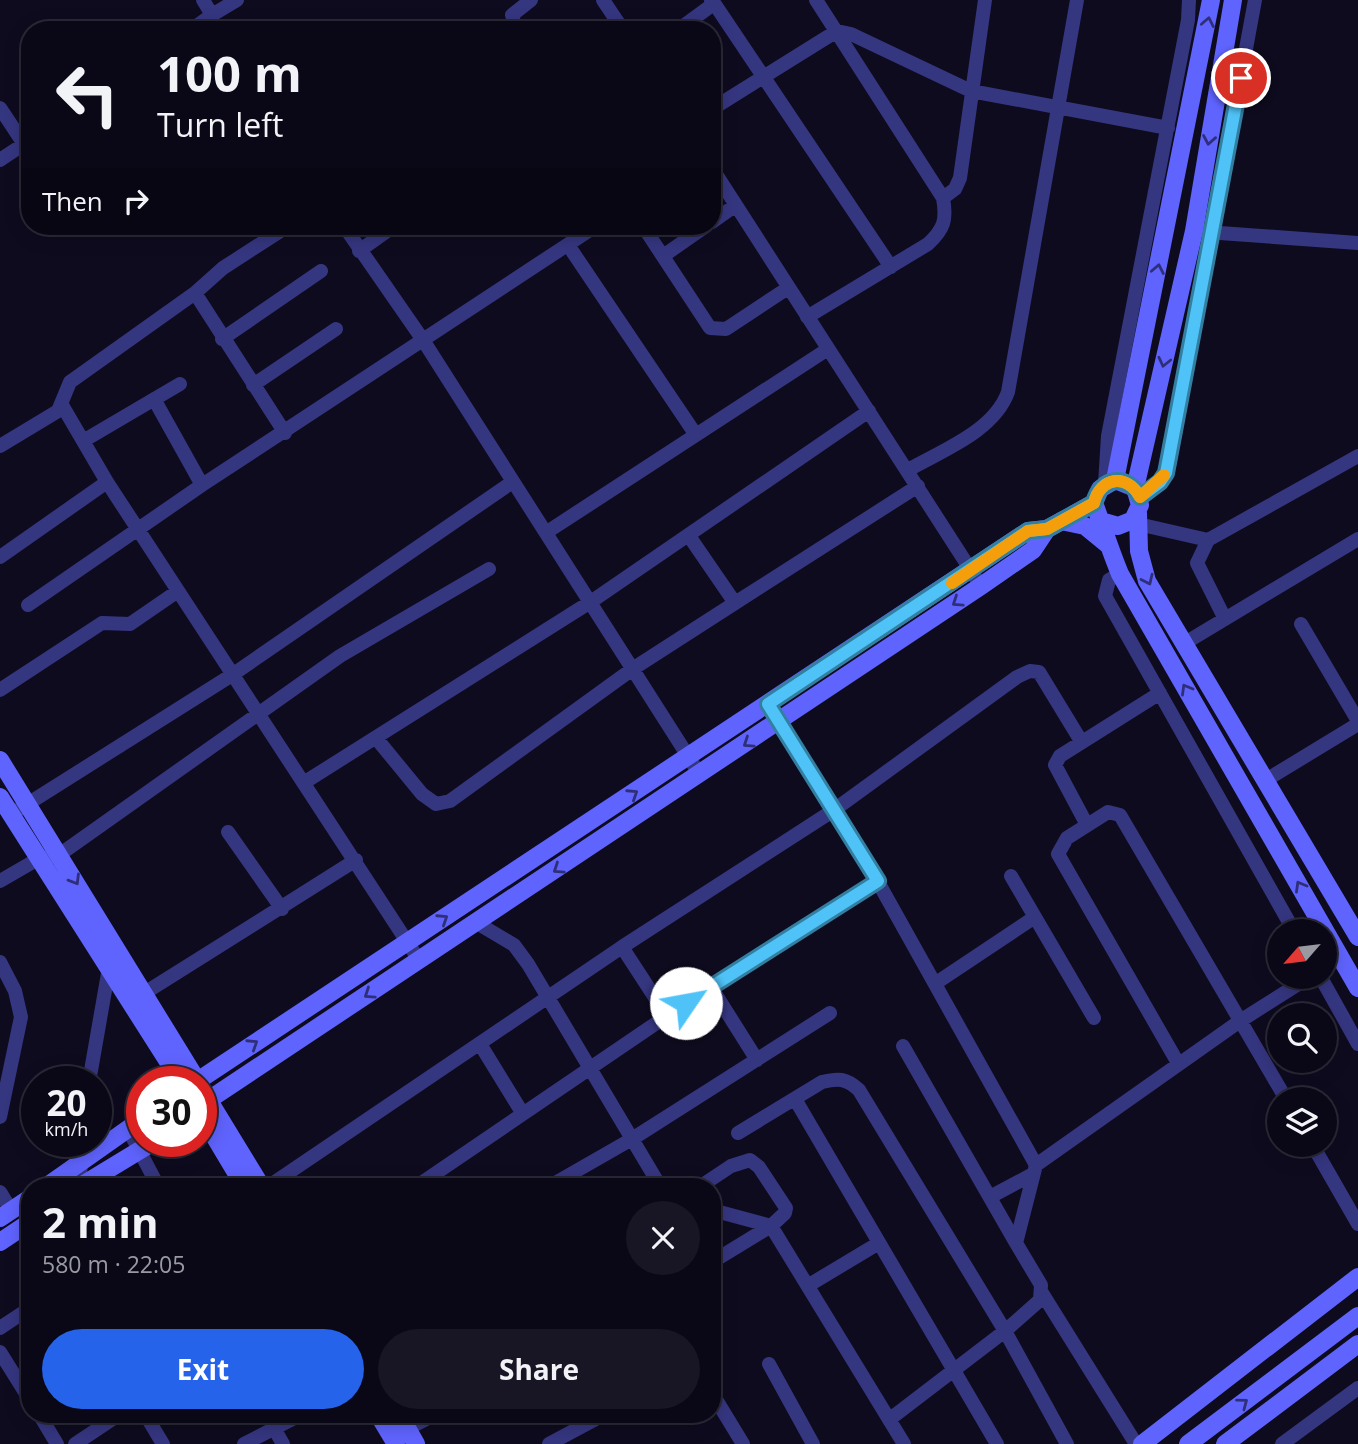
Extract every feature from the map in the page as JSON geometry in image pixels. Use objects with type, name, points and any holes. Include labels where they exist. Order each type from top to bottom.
[{"type":"street","points":[[203,0],[212,15]]},
{"type":"street","points":[[204,21],[237,0]]},
{"type":"street","points":[[514,21],[512,15],[531,0]]},
{"type":"street","points":[[603,0],[617,21]]},
{"type":"street","points":[[690,21],[712,5],[711,0]]},
{"type":"street","points":[[711,0],[891,267]]},
{"type":"street","points":[[807,317],[928,244],[943,231],[946,215],[943,198],[816,0]]},
{"type":"street","points":[[943,198],[955,189],[960,178],[985,0]]},
{"type":"street","points":[[908,470],[989,422],[1002,409],[1008,392],[1077,0]]},
{"type":"street","points":[[1189,0],[1168,128],[1108,436],[1110,482],[1138,506],[1208,540]]},
{"type":"street","points":[[1212,0],[1110,482],[1096,494],[1094,503],[1104,522],[1107,544],[1120,574],[1358,988]]},
{"type":"street","points":[[1104,522],[1118,526],[1133,520],[1138,506],[1194,230],[1233,0]]},
{"type":"street","points":[[1255,0],[1169,466],[1160,482],[1138,506],[1139,551],[1147,581],[1358,937]]},
{"type":"street","points":[[721,103],[837,31],[851,34],[971,91],[1059,110],[1168,128]]},
{"type":"street","points":[[0,108],[21,134]]},
{"type":"street","points":[[0,160],[21,146]]},
{"type":"street","points":[[721,182],[976,578]]},
{"type":"street","points":[[721,216],[736,205]]},
{"type":"street","points":[[1194,230],[1358,243]]},
{"type":"street","points":[[0,446],[53,415],[62,405],[70,382],[195,293],[223,268],[274,235]]},
{"type":"street","points":[[349,235],[423,340],[511,482],[592,601],[700,775]]},
{"type":"street","points":[[359,251],[381,235]]},
{"type":"street","points":[[27,605],[202,485],[285,433],[582,235]]},
{"type":"street","points":[[649,235],[710,328],[719,331],[788,288]]},
{"type":"street","points":[[663,256],[693,235]]},
{"type":"street","points":[[568,244],[695,435]]},
{"type":"street","points":[[222,339],[321,271]]},
{"type":"street","points":[[195,293],[222,339],[285,433]]},
{"type":"street","points":[[253,385],[336,329]]},
{"type":"street","points":[[547,532],[828,349]]},
{"type":"street","points":[[83,441],[180,384]]},
{"type":"street","points":[[153,399],[202,485]]},
{"type":"street","points":[[62,405],[107,482],[419,960]]},
{"type":"street","points":[[305,782],[592,601],[869,411]]},
{"type":"street","points":[[1225,619],[1197,563],[1208,540],[1358,456]]},
{"type":"street","points":[[0,557],[107,482]]},
{"type":"street","points":[[11,814],[232,674],[511,482]]},
{"type":"street","points":[[376,738],[422,794],[436,804],[450,801],[634,668],[918,486]]},
{"type":"street","points":[[1054,525],[1094,503]]},
{"type":"street","points":[[217,1093],[780,722],[976,578],[1028,531],[1054,525],[1085,526],[1107,544]]},
{"type":"street","points":[[689,536],[735,603]]},
{"type":"street","points":[[1185,643],[1358,539]]},
{"type":"street","points":[[0,881],[38,859],[59,855],[340,656],[489,569]]},
{"type":"street","points":[[1120,574],[1109,580],[1105,596],[1287,919]]},
{"type":"street","points":[[217,1068],[768,704],[976,578]]},
{"type":"street","points":[[0,690],[102,624],[130,624],[178,591]]},
{"type":"street","points":[[1266,780],[1358,722],[1301,624]]},
{"type":"street","points":[[281,1178],[622,947],[834,810],[1017,677],[1030,671],[1039,673],[1045,679],[1081,741]]},
{"type":"street","points":[[1087,825],[1055,765],[1059,756],[1160,693]]},
{"type":"street","points":[[768,704],[878,881],[936,983],[1034,1169],[1016,1243]]},
{"type":"street","points":[[0,760],[114,944],[137,998],[173,1066]]},
{"type":"street","points":[[0,797],[109,968],[137,998],[186,1066]]},
{"type":"street","points":[[1178,1063],[1058,853],[1062,842],[1108,812],[1120,816],[1279,1087]]},
{"type":"street","points":[[229,832],[282,909]]},
{"type":"street","points":[[137,998],[356,860]]},
{"type":"street","points":[[1011,876],[1094,1018]]},
{"type":"street","points":[[433,1178],[667,1016],[878,881]]},
{"type":"street","points":[[936,983],[1035,917]]},
{"type":"street","points":[[477,923],[514,945],[549,997],[655,1178]]},
{"type":"street","points":[[92,1066],[114,944]]},
{"type":"street","points":[[622,947],[667,1016]]},
{"type":"street","points":[[0,961],[15,991],[21,1017],[0,1117]]},
{"type":"street","points":[[711,987],[757,1060]]},
{"type":"street","points":[[990,1197],[1034,1169],[1178,1063],[1290,989]]},
{"type":"street","points":[[1327,989],[1358,1044]]},
{"type":"street","points":[[573,1178],[830,1013]]},
{"type":"street","points":[[480,1044],[523,1114]]},
{"type":"street","points":[[903,1046],[1042,1293],[1139,1444],[1358,1277]]},
{"type":"street","points":[[738,1133],[822,1082],[837,1078],[849,1081],[859,1090],[1005,1331],[1067,1444]]},
{"type":"street","points":[[795,1098],[997,1444]]},
{"type":"street","points":[[217,1122],[255,1178]]},
{"type":"street","points":[[59,1178],[126,1131]]},
{"type":"street","points":[[217,1131],[240,1178]]},
{"type":"street","points":[[80,1178],[81,1157]]},
{"type":"street","points":[[95,1178],[134,1157]]},
{"type":"street","points":[[143,1157],[154,1178]]},
{"type":"street","points":[[1319,1157],[1358,1224]]},
{"type":"street","points":[[713,1178],[731,1166],[750,1160],[759,1167],[786,1208],[785,1213],[771,1226],[721,1257]]},
{"type":"street","points":[[0,1192],[6,1214],[21,1204]]},
{"type":"street","points":[[721,1212],[771,1226],[904,1444]]},
{"type":"street","points":[[0,1242],[21,1228]]},
{"type":"street","points":[[809,1285],[879,1243]]},
{"type":"street","points":[[890,1419],[1005,1331],[1034,1306],[1042,1293]]},
{"type":"street","points":[[0,1328],[21,1314]]},
{"type":"street","points":[[1188,1444],[1358,1315]]},
{"type":"street","points":[[1225,1444],[1358,1344]]},
{"type":"street","points":[[0,1352],[21,1386]]},
{"type":"street","points":[[769,1364],[813,1444]]},
{"type":"street","points":[[1282,1444],[1358,1388]]},
{"type":"street","points":[[721,1408],[743,1444]]},
{"type":"street","points":[[44,1423],[57,1444]]},
{"type":"street","points":[[75,1444],[106,1423]]},
{"type":"street","points":[[150,1423],[163,1444]]},
{"type":"street","points":[[244,1444],[287,1423]]},
{"type":"street","points":[[402,1434],[421,1423]]},
{"type":"street","points":[[549,1444],[588,1423]]},
{"type":"street","points":[[275,1430],[283,1444]]},
{"type":"slow traffic","points":[[952,583],[1028,531],[1047,529],[1094,503],[1096,494],[1105,484],[1115,480],[1126,482],[1135,488],[1140,497],[1160,482],[1164,475]]},
{"type":"route","points":[[686,1003],[878,881],[768,704],[1028,531],[1047,529],[1094,503],[1096,494],[1105,484],[1115,480],[1126,482],[1135,488],[1140,497],[1160,482],[1166,473],[1241,78]]}]
